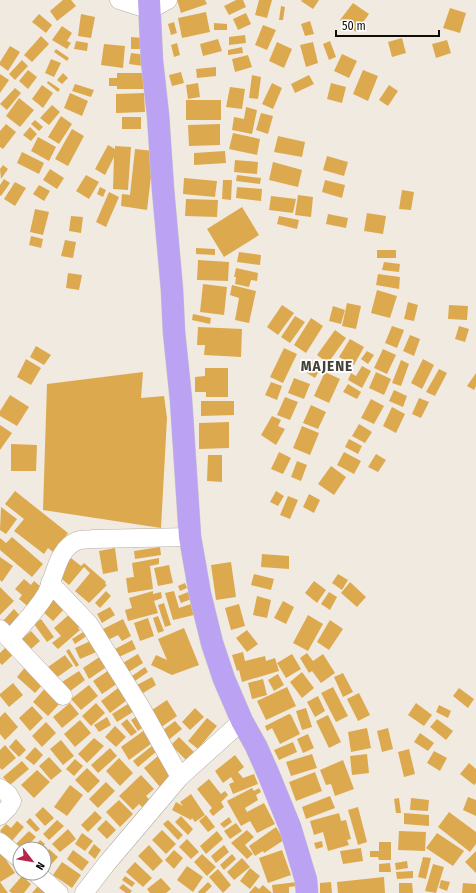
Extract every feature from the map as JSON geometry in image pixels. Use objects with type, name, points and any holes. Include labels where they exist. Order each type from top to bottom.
[{"type":"highway","points":[[156,3],[152,61],[158,115],[174,332],[181,400],[190,537],[200,594],[212,643],[224,679],[242,721],[256,746],[290,827],[302,867],[307,893]]},
{"type":"street","points":[[119,0],[156,3]]},
{"type":"street","points":[[63,696],[5,634],[35,610],[46,594],[58,563],[64,553],[77,541],[92,539],[190,537]]},
{"type":"street","points":[[50,583],[89,624],[140,706],[180,777]]},
{"type":"street","points":[[84,893],[108,862],[180,777],[242,721]]},
{"type":"street","points":[[0,788],[8,794],[12,801],[8,808],[0,816]]},
{"type":"street","points":[[0,842],[12,852]]},
{"type":"street","points":[[45,881],[59,893]]},
{"type":"building","points":[[63,0],[71,0],[76,6],[57,21],[50,11]]},
{"type":"building","points":[[177,0],[205,0],[207,4],[181,13]]},
{"type":"building","points":[[236,0],[243,0],[246,7],[229,15],[224,6]]},
{"type":"building","points":[[259,0],[272,0],[267,18],[255,15]]},
{"type":"building","points":[[319,0],[313,9],[301,1]]},
{"type":"building","points":[[353,3],[369,14],[356,32],[340,20]]},
{"type":"building","points":[[281,6],[285,7],[283,20],[279,20]]},
{"type":"building","points":[[450,8],[466,13],[460,33],[443,28]]},
{"type":"building","points":[[206,12],[210,32],[182,38],[178,18]]},
{"type":"building","points":[[246,13],[251,24],[238,30],[233,19]]},
{"type":"building","points":[[39,14],[52,25],[46,33],[32,22]]},
{"type":"building","points":[[81,14],[95,17],[91,38],[78,36]]},
{"type":"building","points":[[310,21],[314,34],[305,36],[301,24]]},
{"type":"building","points":[[174,22],[177,33],[171,35],[168,24]]},
{"type":"building","points":[[214,23],[227,24],[227,30],[214,30]]},
{"type":"building","points":[[263,25],[276,30],[267,50],[255,45]]},
{"type":"building","points":[[62,26],[72,33],[67,41],[71,43],[67,49],[52,40]]},
{"type":"building","points":[[245,35],[246,43],[229,45],[229,37]]},
{"type":"building","points":[[41,36],[49,44],[32,62],[24,55]]},
{"type":"building","points":[[131,37],[144,38],[144,49],[131,49]]},
{"type":"building","points":[[402,38],[406,53],[392,57],[388,42]]},
{"type":"building","points":[[218,39],[222,51],[203,56],[200,44]]},
{"type":"building","points":[[447,40],[451,53],[436,58],[432,44]]},
{"type":"building","points":[[76,41],[88,43],[87,51],[74,49]]},
{"type":"building","points":[[330,41],[336,57],[329,60],[323,44]]},
{"type":"building","points":[[277,42],[292,49],[284,68],[269,61]]},
{"type":"building","points":[[313,42],[318,63],[306,67],[300,45]]},
{"type":"building","points":[[177,43],[180,55],[174,57],[171,45]]},
{"type":"building","points":[[104,44],[125,46],[123,68],[101,65]]},
{"type":"building","points":[[10,46],[20,52],[8,71],[0,65],[0,62]]},
{"type":"building","points":[[242,47],[243,53],[228,55],[228,50]]},
{"type":"building","points":[[56,49],[69,58],[67,61],[54,52]]},
{"type":"building","points":[[131,53],[146,55],[144,66],[129,64]]},
{"type":"building","points":[[342,54],[357,61],[349,78],[334,71]]},
{"type":"building","points":[[248,55],[252,67],[235,72],[232,59]]},
{"type":"building","points":[[51,59],[61,63],[54,77],[45,73]]},
{"type":"building","points":[[22,60],[28,66],[15,80],[9,74]]},
{"type":"building","points":[[216,67],[216,76],[197,78],[196,69]]},
{"type":"building","points":[[28,70],[37,77],[28,89],[19,81]]},
{"type":"building","points":[[363,70],[378,76],[368,101],[353,94]]},
{"type":"building","points":[[181,72],[184,83],[172,86],[169,75]]},
{"type":"building","points":[[63,73],[68,78],[62,84],[57,80]]},
{"type":"building","points":[[117,73],[145,73],[145,89],[117,89],[117,86],[109,86],[109,78],[117,78]]},
{"type":"building","points":[[0,74],[9,80],[0,93]]},
{"type":"building","points":[[252,75],[261,77],[258,99],[249,98]]},
{"type":"building","points":[[309,75],[314,84],[295,93],[291,84]]},
{"type":"building","points":[[48,81],[60,89],[58,92],[47,83]]},
{"type":"building","points":[[198,83],[200,97],[188,99],[186,85]]},
{"type":"building","points":[[272,83],[282,88],[273,109],[262,104]]},
{"type":"building","points":[[331,83],[346,87],[342,103],[327,99]]},
{"type":"building","points":[[75,84],[94,90],[91,97],[72,91]]},
{"type":"building","points":[[42,85],[53,93],[43,108],[32,99]]},
{"type":"building","points":[[389,85],[398,91],[388,106],[379,100]]},
{"type":"building","points":[[230,87],[245,89],[242,109],[226,107]]},
{"type":"building","points":[[15,88],[21,93],[7,110],[0,104]]},
{"type":"building","points":[[70,93],[88,101],[82,116],[64,108]]},
{"type":"building","points":[[144,93],[145,112],[116,113],[116,94]]},
{"type":"building","points":[[19,98],[34,110],[20,127],[6,116]]},
{"type":"building","points":[[186,100],[221,100],[221,120],[186,120]]},
{"type":"building","points":[[52,105],[60,112],[49,125],[40,118]]},
{"type":"building","points":[[246,107],[257,110],[252,134],[232,130],[234,117],[244,119]]},
{"type":"building","points":[[261,113],[273,116],[268,134],[256,130]]},
{"type":"building","points":[[61,116],[72,124],[59,144],[48,137]]},
{"type":"building","points":[[122,117],[141,117],[141,129],[122,129]]},
{"type":"building","points":[[35,120],[43,127],[39,131],[31,124]]},
{"type":"building","points":[[6,124],[16,132],[3,149],[0,147],[0,131]]},
{"type":"building","points":[[220,124],[220,145],[189,146],[188,125]]},
{"type":"building","points":[[30,127],[37,134],[31,141],[23,135]]},
{"type":"building","points":[[72,129],[84,136],[68,166],[55,159]]},
{"type":"building","points":[[233,133],[260,139],[257,155],[229,149]]},
{"type":"building","points":[[278,136],[305,142],[302,157],[274,152]]},
{"type":"building","points":[[38,137],[56,147],[49,161],[31,151]]},
{"type":"building","points":[[108,145],[115,149],[115,146],[131,147],[128,190],[113,189],[114,157],[105,175],[95,169]]},
{"type":"building","points":[[135,149],[154,151],[147,210],[121,206],[122,194],[130,195]]},
{"type":"building","points":[[225,151],[226,163],[194,165],[194,153]]},
{"type":"building","points":[[22,152],[44,163],[39,174],[17,163]]},
{"type":"building","points":[[327,156],[348,162],[344,176],[323,170]]},
{"type":"building","points":[[235,160],[258,162],[257,174],[234,172]]},
{"type":"building","points":[[273,162],[302,170],[298,187],[269,180]]},
{"type":"building","points":[[3,165],[8,169],[1,179],[0,169]]},
{"type":"building","points":[[50,169],[64,178],[57,189],[43,180]]},
{"type":"building","points":[[86,175],[99,182],[89,199],[76,191]]},
{"type":"building","points":[[237,175],[261,178],[260,184],[236,181]]},
{"type":"building","points":[[184,178],[217,181],[215,197],[183,194]]},
{"type":"building","points":[[4,179],[10,183],[1,196],[0,185]]},
{"type":"building","points":[[223,180],[232,180],[231,200],[222,199]]},
{"type":"building","points":[[325,180],[345,185],[342,198],[322,192]]},
{"type":"building","points":[[15,182],[26,188],[15,206],[4,199]]},
{"type":"building","points":[[39,185],[50,191],[44,201],[33,194]]},
{"type":"building","points":[[100,187],[106,190],[103,197],[97,194]]},
{"type":"building","points":[[237,187],[262,189],[261,201],[236,198]]},
{"type":"building","points":[[402,190],[414,192],[411,210],[399,209]]},
{"type":"building","points":[[109,192],[119,197],[106,227],[96,222]]},
{"type":"building","points":[[298,195],[313,197],[311,217],[295,215]]},
{"type":"building","points":[[271,196],[296,199],[293,213],[269,210]]},
{"type":"building","points":[[186,199],[218,200],[217,217],[185,216]]},
{"type":"building","points":[[242,207],[259,235],[224,257],[207,229]]},
{"type":"building","points":[[35,209],[49,212],[43,235],[30,232]]},
{"type":"building","points":[[367,213],[386,216],[383,234],[364,231]]},
{"type":"building","points":[[328,214],[348,218],[346,228],[326,224]]},
{"type":"building","points":[[71,216],[83,217],[81,233],[69,231]]},
{"type":"building","points":[[279,216],[299,220],[297,229],[277,224]]},
{"type":"building","points":[[31,236],[43,239],[41,248],[29,245]]},
{"type":"building","points":[[65,240],[76,242],[73,258],[61,256]]},
{"type":"building","points":[[196,248],[215,249],[215,255],[196,254]]},
{"type":"building","points":[[377,250],[396,250],[396,258],[377,258]]},
{"type":"building","points":[[239,252],[261,255],[260,265],[237,262]]},
{"type":"building","points":[[198,260],[229,262],[228,281],[197,280]]},
{"type":"building","points":[[384,262],[400,264],[399,272],[382,270]]},
{"type":"building","points":[[236,268],[258,273],[257,281],[251,280],[249,287],[235,284],[236,277],[234,277]]},
{"type":"building","points":[[68,273],[82,275],[79,290],[66,288]]},
{"type":"building","points":[[378,274],[400,277],[399,289],[376,285]]},
{"type":"building","points":[[203,284],[227,287],[224,315],[200,312]]},
{"type":"building","points":[[232,285],[256,291],[249,323],[235,320],[239,298],[230,295]]},
{"type":"building","points":[[377,290],[397,296],[390,318],[371,313]]},
{"type":"building","points":[[408,302],[418,305],[414,321],[404,319]]},
{"type":"building","points":[[347,303],[361,306],[356,329],[342,326]]},
{"type":"building","points":[[282,305],[294,313],[278,335],[267,327]]},
{"type":"building","points":[[449,305],[468,306],[467,320],[448,319]]},
{"type":"building","points":[[333,306],[345,310],[341,324],[329,321]]},
{"type":"building","points":[[193,314],[211,318],[210,324],[192,320]]},
{"type":"building","points":[[295,316],[305,322],[290,343],[281,337]]},
{"type":"building","points":[[311,318],[323,326],[306,353],[294,345]]},
{"type":"building","points":[[392,326],[404,330],[397,348],[385,343]]},
{"type":"building","points":[[459,326],[469,329],[465,342],[455,339]]},
{"type":"building","points":[[198,327],[242,329],[241,357],[204,355],[205,345],[197,345]]},
{"type":"building","points":[[335,330],[346,338],[328,363],[317,355]]},
{"type":"building","points":[[410,335],[420,339],[414,356],[403,351]]},
{"type":"building","points":[[350,339],[364,347],[354,365],[339,357]]},
{"type":"building","points":[[36,346],[51,355],[44,365],[30,357]]},
{"type":"building","points":[[284,348],[297,354],[283,383],[270,377]]},
{"type":"building","points":[[383,349],[396,355],[387,374],[374,368]]},
{"type":"building","points":[[367,351],[374,355],[368,364],[361,359]]},
{"type":"building","points":[[26,359],[41,368],[31,385],[17,377]]},
{"type":"building","points":[[423,359],[434,365],[422,389],[411,383]]},
{"type":"building","points":[[401,360],[409,364],[401,386],[392,383]]},
{"type":"building","points":[[313,361],[322,366],[315,378],[307,373]]},
{"type":"building","points":[[362,366],[371,371],[362,388],[348,380],[351,373],[356,376]]},
{"type":"building","points":[[205,368],[228,368],[228,397],[206,397],[206,392],[195,392],[195,377],[205,376]]},
{"type":"building","points":[[439,369],[447,373],[435,396],[426,392]]},
{"type":"building","points":[[143,372],[141,398],[164,396],[167,418],[161,528],[43,510],[47,384]]},
{"type":"building","points":[[325,372],[340,379],[329,403],[314,396]]},
{"type":"building","points":[[376,372],[391,379],[384,395],[369,388]]},
{"type":"building","points":[[476,373],[476,386],[474,390],[467,386]]},
{"type":"building","points":[[294,378],[310,384],[304,399],[288,393]]},
{"type":"building","points":[[271,382],[282,386],[277,400],[265,395]]},
{"type":"building","points":[[348,384],[361,392],[357,399],[343,392]]},
{"type":"building","points":[[394,390],[407,396],[403,407],[389,401]]},
{"type":"building","points":[[10,395],[29,407],[17,426],[0,416],[0,411]]},
{"type":"building","points":[[285,397],[298,402],[290,420],[277,415]]},
{"type":"building","points":[[419,398],[429,402],[421,418],[412,414]]},
{"type":"building","points":[[371,399],[384,406],[374,424],[361,418]]},
{"type":"building","points":[[201,401],[234,401],[234,415],[201,416]]},
{"type":"building","points":[[311,405],[326,412],[318,429],[303,423]]},
{"type":"building","points":[[392,407],[405,414],[396,433],[383,426]]},
{"type":"building","points":[[272,416],[281,420],[278,426],[285,429],[276,445],[261,435]]},
{"type":"building","points":[[229,422],[229,448],[199,449],[199,423]]},
{"type":"building","points":[[359,424],[372,432],[365,443],[352,436]]},
{"type":"building","points":[[0,425],[12,433],[0,450]]},
{"type":"building","points":[[302,426],[319,433],[310,455],[293,448]]},
{"type":"building","points":[[349,439],[362,446],[358,454],[345,447]]},
{"type":"building","points":[[11,444],[37,445],[36,471],[11,471]]},
{"type":"building","points":[[279,452],[291,458],[283,474],[271,469]]},
{"type":"building","points":[[344,452],[361,461],[354,474],[337,465]]},
{"type":"building","points":[[376,454],[386,460],[378,472],[368,467]]},
{"type":"building","points":[[208,455],[222,455],[222,482],[207,481]]},
{"type":"building","points":[[297,461],[307,465],[301,481],[291,477]]},
{"type":"building","points":[[331,466],[346,477],[334,495],[318,484]]},
{"type":"building","points":[[15,491],[68,533],[53,552],[48,548],[44,554],[14,531],[24,519],[5,504]]},
{"type":"building","points":[[276,491],[284,496],[278,506],[270,502]]},
{"type":"building","points":[[309,494],[320,500],[314,513],[303,507]]},
{"type":"building","points":[[288,496],[298,500],[290,519],[280,515]]},
{"type":"building","points":[[1,507],[17,519],[6,534],[0,530]]},
{"type":"building","points":[[12,537],[43,564],[32,577],[0,550],[0,538],[6,543]]},
{"type":"building","points":[[160,547],[161,555],[135,559],[134,551]]},
{"type":"building","points":[[115,548],[118,571],[103,574],[99,551]]},
{"type":"building","points":[[262,554],[289,556],[289,569],[261,567]]},
{"type":"building","points":[[0,557],[13,566],[2,582],[0,580]]},
{"type":"building","points":[[71,558],[81,566],[84,563],[106,582],[105,584],[107,585],[89,603],[75,591],[90,573],[84,567],[69,585],[57,575]]},
{"type":"building","points":[[159,558],[159,564],[150,566],[153,589],[128,593],[126,578],[134,577],[132,563]]},
{"type":"building","points":[[231,562],[236,597],[216,600],[211,565]]},
{"type":"building","points":[[169,565],[173,583],[158,586],[154,568]]},
{"type":"building","points":[[254,574],[274,579],[271,590],[251,585]]},
{"type":"building","points":[[338,574],[348,580],[342,590],[332,583]]},
{"type":"building","points":[[24,579],[31,585],[34,581],[46,591],[31,609],[19,599],[22,595],[15,589]]},
{"type":"building","points":[[314,581],[326,590],[317,603],[305,593]]},
{"type":"building","points":[[350,582],[366,597],[357,607],[341,593]]},
{"type":"building","points":[[185,583],[187,588],[180,591],[178,586]]},
{"type":"building","points":[[0,587],[14,601],[0,615]]},
{"type":"building","points":[[106,591],[111,596],[100,608],[95,603]]},
{"type":"building","points":[[153,591],[153,594],[161,592],[162,598],[154,601],[158,613],[128,621],[125,610],[132,608],[129,598]]},
{"type":"building","points":[[174,591],[179,608],[191,604],[194,615],[173,620],[165,593]]},
{"type":"building","points":[[191,591],[194,598],[181,603],[178,596]]},
{"type":"building","points":[[329,592],[337,597],[330,610],[321,604]]},
{"type":"building","points":[[56,594],[68,605],[53,621],[41,610]]},
{"type":"building","points":[[257,596],[271,600],[267,618],[253,615]]},
{"type":"building","points":[[283,601],[294,607],[286,624],[274,618]]},
{"type":"building","points":[[164,603],[171,625],[165,627],[158,605]]},
{"type":"building","points":[[239,604],[245,626],[231,630],[225,608]]},
{"type":"building","points":[[110,607],[115,615],[102,623],[97,614]]},
{"type":"building","points":[[14,609],[22,618],[11,630],[2,622]]},
{"type":"building","points":[[72,612],[83,625],[78,628],[80,630],[58,649],[52,643],[61,636],[54,628]]},
{"type":"building","points":[[308,615],[323,624],[308,651],[293,643]]},
{"type":"building","points":[[158,616],[164,631],[158,633],[153,618]]},
{"type":"building","points":[[148,618],[154,636],[140,641],[134,623]]},
{"type":"building","points":[[41,619],[54,637],[47,642],[34,624]]},
{"type":"building","points":[[123,619],[131,636],[122,641],[118,635],[106,641],[101,630]]},
{"type":"building","points":[[330,620],[343,629],[329,650],[317,642]]},
{"type":"building","points":[[184,628],[199,665],[172,675],[151,665],[156,655],[167,660],[158,639]]},
{"type":"building","points":[[88,629],[91,633],[75,644],[72,639]]},
{"type":"building","points":[[247,630],[258,644],[247,652],[236,638]]},
{"type":"building","points":[[31,631],[40,641],[31,649],[22,639]]},
{"type":"building","points":[[95,639],[101,650],[80,659],[75,648]]},
{"type":"building","points":[[132,640],[136,649],[119,657],[115,649]]},
{"type":"building","points":[[10,643],[17,651],[2,665],[0,663],[0,653]]},
{"type":"building","points":[[69,649],[79,665],[76,667],[66,651]]},
{"type":"building","points":[[243,652],[245,661],[265,656],[266,661],[275,658],[279,671],[242,682],[239,670],[237,671],[232,655]]},
{"type":"building","points":[[307,653],[313,661],[323,654],[335,673],[321,683],[312,671],[309,673],[300,658]]},
{"type":"building","points":[[138,654],[143,663],[127,673],[121,664]]},
{"type":"building","points":[[292,654],[301,669],[286,678],[277,663]]},
{"type":"building","points":[[65,655],[73,666],[56,678],[48,667]]},
{"type":"building","points":[[101,656],[108,666],[89,679],[83,668]]},
{"type":"building","points":[[26,666],[45,682],[35,693],[17,677]]},
{"type":"building","points":[[145,667],[148,672],[132,683],[129,678]]},
{"type":"building","points":[[112,668],[121,681],[102,694],[93,681]]},
{"type":"building","points":[[79,671],[85,680],[69,692],[62,682]]},
{"type":"building","points":[[302,672],[314,688],[302,698],[290,682]]},
{"type":"building","points":[[343,673],[353,692],[343,697],[334,677]]},
{"type":"building","points":[[278,674],[284,685],[274,691],[268,680]]},
{"type":"building","points":[[152,677],[156,685],[140,695],[135,686]]},
{"type":"building","points":[[263,679],[267,695],[252,699],[248,683]]},
{"type":"building","points":[[13,683],[23,695],[9,707],[0,694]]},
{"type":"building","points":[[89,685],[98,696],[81,710],[71,699]]},
{"type":"building","points":[[122,685],[131,697],[110,713],[101,701]]},
{"type":"building","points":[[47,686],[63,700],[48,716],[33,702]]},
{"type":"building","points":[[287,687],[296,706],[266,720],[257,701]]},
{"type":"building","points":[[333,687],[348,716],[336,722],[321,693]]},
{"type":"building","points":[[459,688],[474,699],[468,708],[453,696]]},
{"type":"building","points":[[359,693],[370,715],[358,721],[347,699]]},
{"type":"building","points":[[318,696],[325,711],[315,717],[307,702]]},
{"type":"building","points":[[167,700],[177,716],[160,728],[149,712]]},
{"type":"building","points":[[131,702],[136,710],[117,722],[112,714]]},
{"type":"building","points":[[70,703],[79,714],[62,728],[53,717]]},
{"type":"building","points":[[96,703],[105,713],[91,726],[82,716]]},
{"type":"building","points":[[416,703],[432,715],[424,726],[408,715]]},
{"type":"building","points":[[439,705],[451,711],[448,718],[436,712]]},
{"type":"building","points":[[32,706],[43,718],[30,731],[19,718]]},
{"type":"building","points":[[195,708],[204,717],[190,730],[182,722]]},
{"type":"building","points":[[306,708],[312,727],[302,730],[296,711]]},
{"type":"building","points":[[5,712],[18,727],[5,740],[0,734],[0,717]]},
{"type":"building","points":[[289,714],[291,715],[300,734],[280,744],[272,728],[267,731],[265,726]]},
{"type":"building","points":[[139,715],[146,725],[138,731],[131,720]]},
{"type":"building","points":[[328,715],[341,742],[329,748],[316,721]]},
{"type":"building","points":[[107,717],[111,725],[99,732],[94,725]]},
{"type":"building","points":[[207,718],[217,726],[198,749],[188,741]]},
{"type":"building","points":[[127,719],[137,732],[131,736],[121,724]]},
{"type":"building","points":[[437,719],[453,731],[446,740],[430,727]]},
{"type":"building","points":[[80,720],[91,733],[75,747],[64,734]]},
{"type":"building","points":[[175,721],[182,729],[166,742],[159,733]]},
{"type":"building","points":[[46,722],[56,733],[42,747],[32,736]]},
{"type":"building","points":[[115,726],[126,737],[116,747],[105,737]]},
{"type":"building","points":[[367,728],[371,748],[351,752],[348,732]]},
{"type":"building","points":[[388,728],[393,749],[382,752],[377,731]]},
{"type":"building","points":[[146,729],[155,741],[129,760],[121,747]]},
{"type":"building","points":[[420,733],[434,743],[428,751],[414,742]]},
{"type":"building","points":[[308,734],[314,748],[303,753],[297,739]]},
{"type":"building","points":[[179,737],[195,753],[187,761],[171,745]]},
{"type":"building","points":[[94,738],[104,746],[87,763],[78,754]]},
{"type":"building","points":[[16,739],[26,750],[19,757],[9,747]]},
{"type":"building","points":[[61,740],[74,756],[63,765],[50,749]]},
{"type":"building","points":[[293,742],[297,752],[279,760],[274,750]]},
{"type":"building","points":[[5,745],[16,758],[2,770],[0,768],[0,750]]},
{"type":"building","points":[[153,745],[157,751],[138,767],[133,761]]},
{"type":"building","points":[[35,747],[43,755],[34,765],[25,758]]},
{"type":"building","points":[[110,748],[117,756],[98,773],[91,765]]},
{"type":"building","points":[[409,749],[415,774],[404,777],[398,752]]},
{"type":"building","points":[[434,751],[447,758],[440,771],[427,763]]},
{"type":"building","points":[[312,754],[317,768],[291,776],[286,762]]},
{"type":"building","points":[[367,754],[369,773],[352,775],[350,756]]},
{"type":"building","points":[[235,755],[244,767],[238,772],[243,778],[254,774],[258,784],[233,794],[229,784],[234,782],[231,777],[223,783],[215,771]]},
{"type":"building","points":[[158,756],[174,775],[160,787],[144,768]]},
{"type":"building","points":[[49,757],[62,771],[51,780],[39,766]]},
{"type":"building","points":[[119,758],[133,773],[120,786],[106,771]]},
{"type":"building","points":[[75,759],[83,766],[74,776],[66,769]]},
{"type":"building","points":[[343,760],[354,789],[335,796],[331,784],[326,785],[320,770]]},
{"type":"building","points":[[22,761],[29,769],[10,785],[3,777]]},
{"type":"building","points":[[469,763],[476,769],[476,783],[474,785],[460,774]]},
{"type":"building","points":[[87,768],[100,781],[88,793],[75,780]]},
{"type":"building","points":[[37,770],[50,782],[34,798],[21,785]]},
{"type":"building","points":[[315,772],[322,791],[296,801],[289,782]]},
{"type":"building","points":[[141,775],[154,789],[146,796],[151,801],[143,808],[139,804],[133,810],[119,796]]},
{"type":"building","points":[[209,779],[221,794],[225,791],[228,795],[221,802],[224,807],[213,816],[209,811],[212,808],[197,789]]},
{"type":"building","points":[[106,782],[115,791],[98,808],[89,799]]},
{"type":"building","points":[[70,785],[83,795],[67,816],[54,807]]},
{"type":"building","points":[[252,788],[254,791],[259,788],[261,792],[256,795],[258,800],[245,808],[247,812],[264,803],[275,824],[257,833],[250,821],[241,826],[227,801]]},
{"type":"building","points":[[191,794],[205,815],[195,822],[192,818],[191,820],[172,810],[176,802],[183,806],[180,802]]},
{"type":"building","points":[[330,796],[335,808],[306,819],[302,807]]},
{"type":"building","points":[[468,797],[476,800],[476,816],[463,810]]},
{"type":"building","points":[[399,798],[401,813],[396,813],[394,799]]},
{"type":"building","points":[[411,798],[429,800],[428,811],[410,810]]},
{"type":"building","points":[[119,800],[133,814],[120,827],[106,812]]},
{"type":"building","points":[[43,807],[54,818],[45,826],[35,815]]},
{"type":"building","points":[[358,807],[367,842],[358,845],[348,810]]},
{"type":"building","points":[[95,811],[102,818],[88,832],[81,825]]},
{"type":"building","points":[[449,812],[476,832],[476,844],[470,852],[438,827]]},
{"type":"building","points":[[339,813],[341,821],[346,820],[351,839],[347,840],[349,845],[328,851],[323,832],[314,835],[310,821]]},
{"type":"building","points":[[404,813],[429,815],[429,826],[404,824]]},
{"type":"building","points":[[206,815],[215,827],[208,832],[199,821]]},
{"type":"building","points":[[181,816],[193,829],[188,835],[175,822]]},
{"type":"building","points":[[229,817],[232,822],[224,828],[220,824]]},
{"type":"building","points":[[30,818],[40,829],[36,832],[26,822]]},
{"type":"building","points":[[57,820],[64,826],[49,840],[43,834]]},
{"type":"building","points":[[106,820],[116,830],[107,839],[97,829]]},
{"type":"building","points":[[168,820],[183,835],[178,840],[163,824]]},
{"type":"building","points":[[17,821],[24,827],[11,842],[0,831],[6,824],[11,828]]},
{"type":"building","points":[[236,823],[242,831],[230,839],[224,831]]},
{"type":"building","points":[[276,827],[284,840],[264,853],[263,851],[255,856],[249,846]]},
{"type":"building","points":[[68,829],[76,839],[60,852],[52,844]]},
{"type":"building","points":[[162,830],[176,844],[166,854],[152,840]]},
{"type":"building","points":[[247,830],[254,837],[245,845],[253,854],[247,859],[231,843]]},
{"type":"building","points":[[29,831],[36,837],[32,841],[19,841]]},
{"type":"building","points":[[217,831],[223,839],[206,854],[200,846]]},
{"type":"building","points":[[399,831],[426,832],[425,851],[398,850]]},
{"type":"building","points":[[82,833],[93,841],[85,851],[75,844]]},
{"type":"building","points":[[437,833],[464,851],[453,866],[426,848]]},
{"type":"building","points":[[187,839],[199,852],[191,859],[179,847]]},
{"type":"building","points":[[322,841],[323,847],[316,849],[314,843]]},
{"type":"building","points":[[379,842],[391,842],[391,860],[379,860],[378,857],[370,857],[370,851],[379,851]]},
{"type":"building","points":[[94,844],[101,850],[95,859],[88,853]]},
{"type":"building","points":[[149,845],[163,861],[153,871],[138,856]]},
{"type":"building","points":[[224,845],[229,852],[216,863],[211,856]]},
{"type":"building","points":[[361,848],[363,861],[343,864],[340,851]]},
{"type":"building","points":[[73,850],[89,862],[82,871],[67,859]]},
{"type":"building","points":[[174,850],[183,858],[174,869],[165,860]]},
{"type":"building","points":[[282,850],[291,875],[268,883],[259,858]]},
{"type":"building","points":[[0,851],[12,869],[12,875],[0,882]]},
{"type":"building","points":[[476,851],[476,873],[465,862]]},
{"type":"building","points":[[52,852],[58,857],[52,863]]},
{"type":"building","points":[[202,854],[216,867],[207,876],[194,862]]},
{"type":"building","points":[[232,854],[236,859],[224,870],[220,865]]},
{"type":"building","points":[[423,857],[431,858],[426,879],[418,877]]},
{"type":"building","points":[[242,858],[250,867],[234,880],[227,872]]},
{"type":"building","points":[[407,861],[408,868],[396,870],[395,863]]},
{"type":"building","points":[[62,862],[81,875],[72,888],[53,875]]},
{"type":"building","points":[[135,862],[152,878],[143,887],[126,872]]},
{"type":"building","points":[[390,863],[391,872],[379,872],[379,864]]},
{"type":"building","points":[[433,864],[444,867],[436,893],[425,891]]},
{"type":"building","points":[[187,866],[203,877],[193,892],[177,880]]},
{"type":"building","points":[[250,868],[260,876],[250,889],[240,881]]},
{"type":"building","points":[[218,869],[231,885],[223,893],[209,877]]},
{"type":"building","points":[[413,871],[413,878],[397,879],[396,872]]},
{"type":"building","points":[[125,876],[135,883],[132,887],[122,880]]},
{"type":"building","points":[[384,877],[385,893],[338,893],[337,882]]},
{"type":"building","points":[[161,878],[171,889],[166,893],[150,893],[147,889]]},
{"type":"building","points":[[441,880],[450,882],[447,891],[439,888]]},
{"type":"building","points":[[18,881],[28,881],[31,884],[24,893],[12,893],[9,891]]},
{"type":"building","points":[[0,882],[8,893],[0,893]]},
{"type":"building","points":[[208,882],[212,886],[205,893],[199,893],[198,892]]},
{"type":"building","points":[[297,882],[297,886],[289,887],[289,893],[273,893],[272,885]]},
{"type":"building","points":[[331,882],[332,893],[320,893],[320,883]]},
{"type":"building","points":[[399,883],[412,883],[413,893],[399,893]]},
{"type":"building","points":[[463,883],[476,884],[476,893],[462,893]]},
{"type":"building","points":[[123,884],[132,891],[130,893],[126,893],[119,888]]},
{"type":"building","points":[[263,885],[272,893],[249,893],[255,886],[259,889]]},
{"type":"building","points":[[38,886],[46,893],[32,893]]},
{"type":"district","name":"MAJENE","points":[[327,366]]}]
